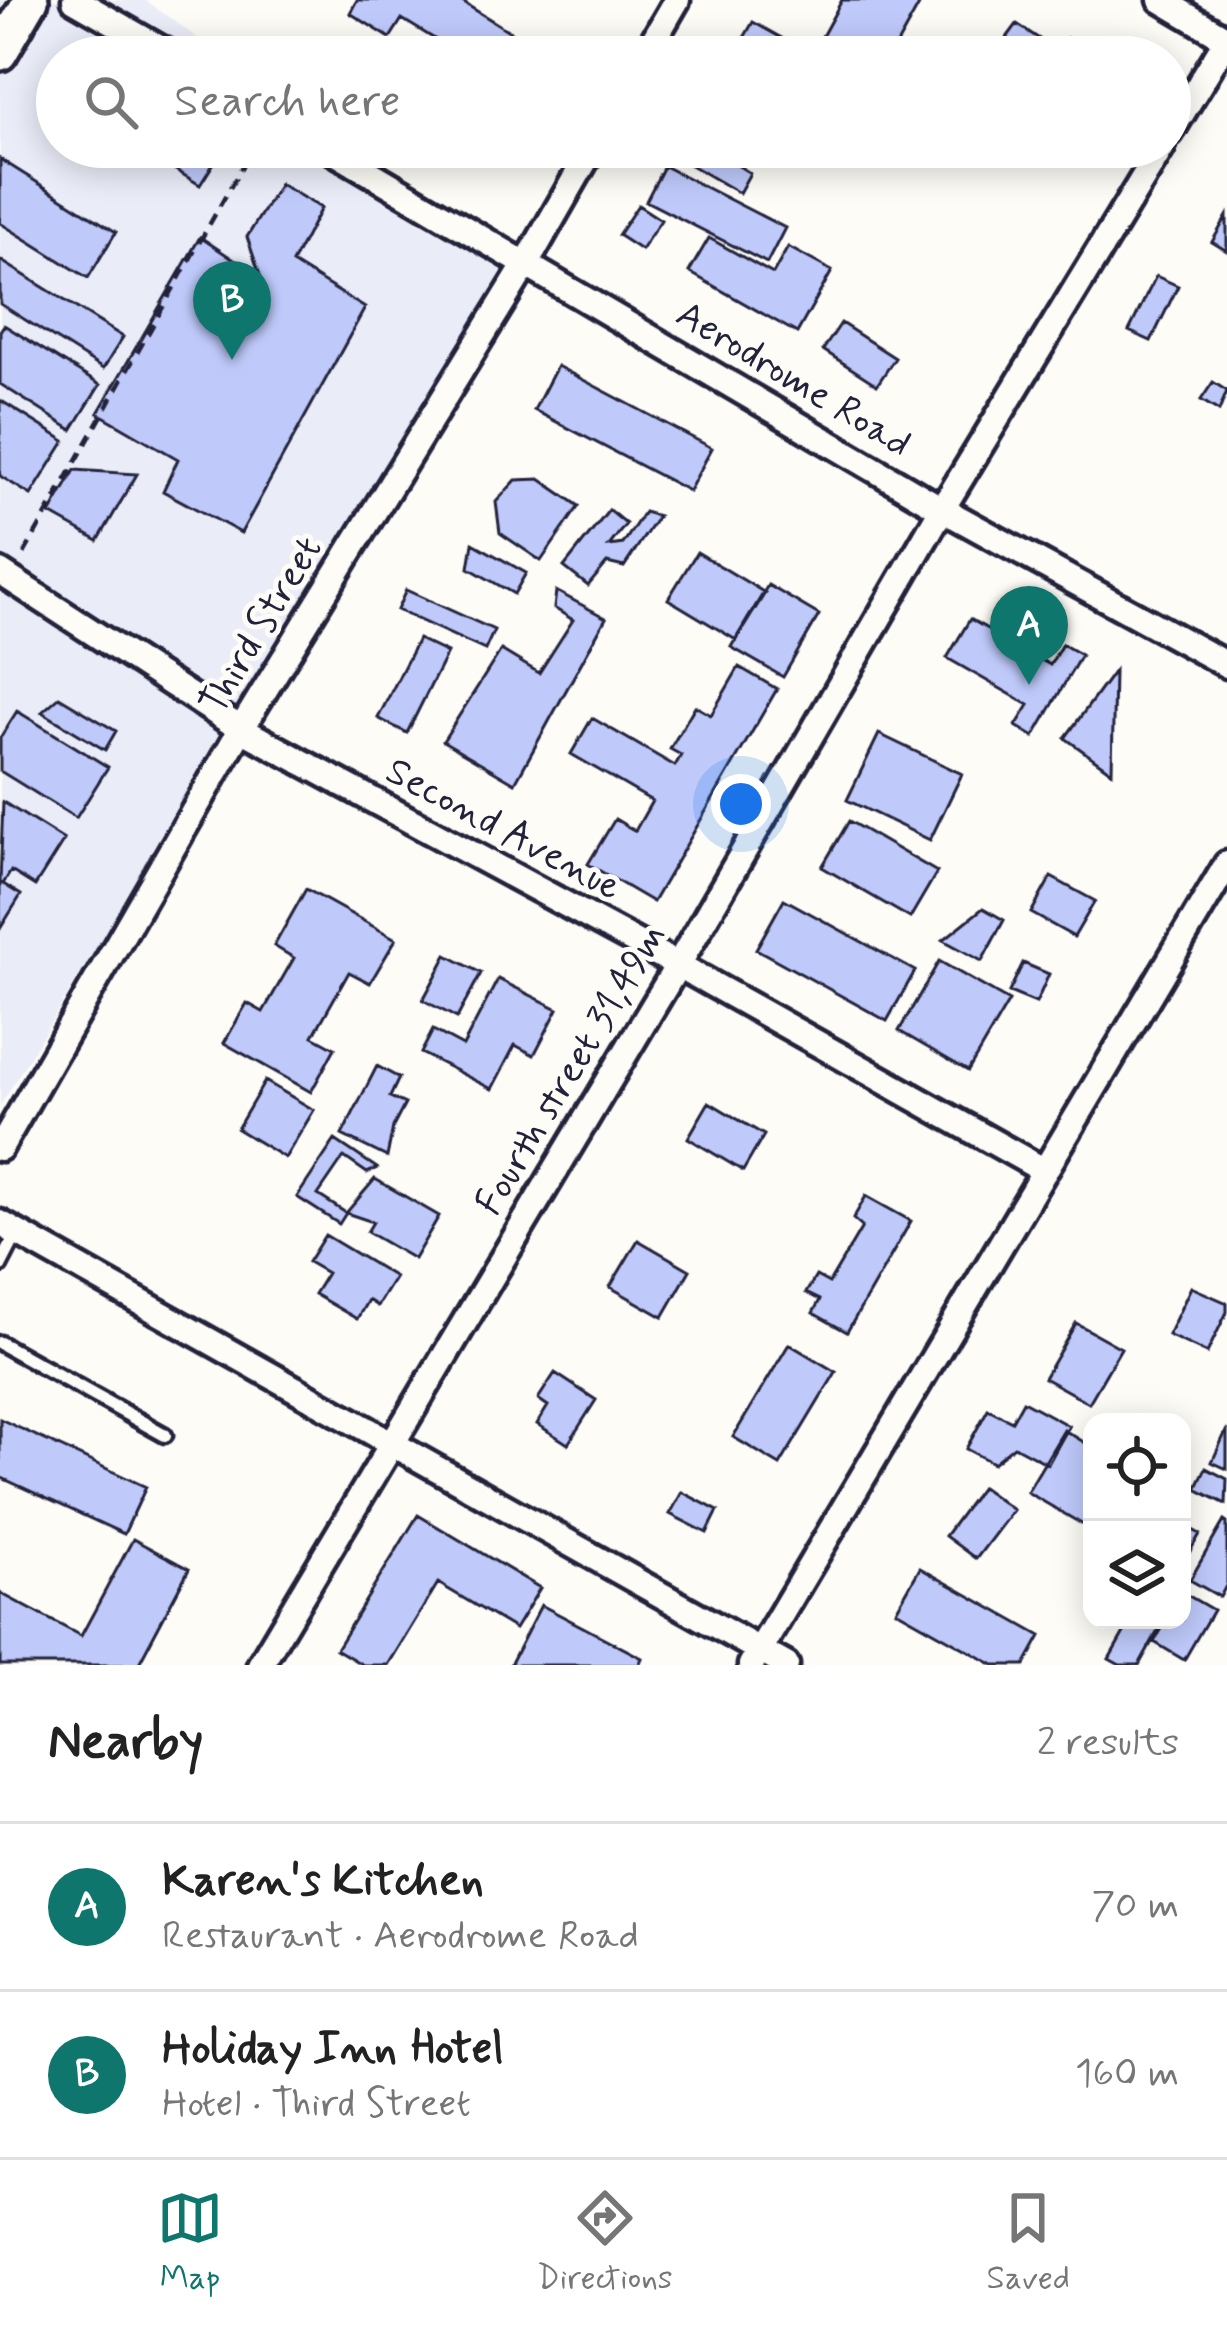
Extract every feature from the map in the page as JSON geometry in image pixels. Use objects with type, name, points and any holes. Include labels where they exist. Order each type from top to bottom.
[{"type":"main road","points":[[0,53],[31,0]]},
{"type":"street","points":[[75,0],[139,36]]},
{"type":"street","points":[[656,36],[676,0]]},
{"type":"street","points":[[1161,0],[1227,39],[1191,98]]},
{"type":"street","name":"Aerodrome Road","points":[[362,168],[942,509],[1227,665]]},
{"type":"street","name":"Third Street","points":[[0,1148],[241,729],[580,168]]},
{"type":"street","name":"Fourth street 31,49m","points":[[260,1665],[678,965],[942,509],[1149,168]]},
{"type":"street","name":"Second Avenue","points":[[5,574],[241,729],[678,965],[1045,1171]]},
{"type":"street","points":[[756,1657],[1227,864]]},
{"type":"street","points":[[9,1228],[756,1657],[786,1665]]},
{"type":"lane","points":[[0,1266],[9,1228]]},
{"type":"lane","points":[[0,1343],[165,1435]]},
{"type":"path","points":[[5,574],[241,168]]},
{"type":"shaded area","points":[[0,0],[145,0],[195,36],[36,36],[36,168],[379,168],[512,264],[0,1106]]},
{"type":"building","points":[[357,0],[459,0],[517,36],[430,36],[402,19],[387,36],[350,13]]},
{"type":"building","points":[[842,0],[922,0],[902,36],[822,36]]},
{"type":"building","points":[[753,22],[778,36],[745,36]]},
{"type":"building","points":[[1017,24],[1035,36],[1008,36]]},
{"type":"building","points":[[0,159],[116,232],[88,278],[0,223]]},
{"type":"building","points":[[172,168],[211,168],[200,185]]},
{"type":"building","points":[[663,168],[668,168],[785,228],[767,263],[646,201]]},
{"type":"building","points":[[696,168],[742,168],[750,173],[739,193]]},
{"type":"building","points":[[280,184],[321,208],[292,263],[365,308],[241,533],[163,491],[178,459],[98,413],[200,237],[261,278],[247,237]]},
{"type":"building","points":[[638,205],[661,220],[641,250],[618,235]]},
{"type":"building","points":[[1227,216],[1227,251],[1212,242]]},
{"type":"building","points":[[709,238],[773,274],[788,247],[832,271],[797,333],[689,272]]},
{"type":"building","points":[[0,260],[123,337],[103,369],[0,304]]},
{"type":"building","points":[[1156,276],[1178,286],[1151,341],[1129,331]]},
{"type":"building","points":[[841,323],[895,358],[877,385],[823,350]]},
{"type":"building","points":[[4,325],[100,385],[72,430],[0,384]]},
{"type":"building","points":[[557,366],[712,448],[689,491],[534,410]]},
{"type":"building","points":[[1213,382],[1227,391],[1219,411],[1201,400]]},
{"type":"building","points":[[0,400],[65,441],[31,495],[0,476]]},
{"type":"building","points":[[75,470],[137,474],[98,541],[50,514]]},
{"type":"building","points":[[540,479],[579,506],[541,561],[500,533],[496,502],[516,480]]},
{"type":"building","points":[[609,510],[626,524],[609,546],[623,544],[644,512],[658,516],[624,567],[607,563],[588,586],[564,567]]},
{"type":"building","points":[[473,543],[526,573],[514,594],[469,568]]},
{"type":"building","points":[[697,552],[765,593],[736,640],[668,599]]},
{"type":"building","points":[[768,585],[819,615],[783,677],[731,647]]},
{"type":"building","points":[[406,590],[494,630],[485,650],[397,610]]},
{"type":"building","points":[[556,591],[606,618],[515,783],[443,741],[501,650],[539,673],[573,620],[554,608]]},
{"type":"building","points":[[970,619],[1050,665],[1062,644],[1081,655],[1034,737],[1016,726],[1029,705],[947,658]]},
{"type":"building","points":[[418,639],[447,653],[407,733],[378,718]]},
{"type":"building","points":[[739,667],[777,689],[653,902],[588,864],[615,819],[635,831],[652,801],[571,754],[592,718],[675,766],[681,755],[670,749],[695,706],[711,715]]},
{"type":"building","points":[[1114,671],[1112,772],[1065,738]]},
{"type":"building","points":[[59,697],[116,731],[105,750],[42,712]]},
{"type":"building","points":[[17,711],[108,767],[76,818],[0,771],[0,738]]},
{"type":"building","points":[[879,734],[962,774],[930,840],[847,800]]},
{"type":"building","points":[[3,802],[64,840],[35,886],[11,871],[0,882]]},
{"type":"building","points":[[849,821],[937,872],[910,918],[822,867]]},
{"type":"building","points":[[1051,877],[1095,901],[1074,937],[1031,913]]},
{"type":"building","points":[[0,882],[21,895],[0,929]]},
{"type":"building","points":[[306,889],[396,939],[370,983],[349,972],[313,1036],[335,1048],[311,1092],[224,1043],[247,1003],[263,1012],[294,958],[274,946]]},
{"type":"building","points":[[784,899],[915,971],[887,1021],[756,949]]},
{"type":"building","points":[[983,908],[1004,920],[982,961],[943,940]]},
{"type":"building","points":[[447,955],[481,973],[457,1018],[423,1000]]},
{"type":"building","points":[[939,961],[1009,1001],[968,1071],[899,1031]]},
{"type":"building","points":[[1023,963],[1049,974],[1036,1003],[1009,992]]},
{"type":"building","points":[[498,979],[558,1009],[534,1055],[515,1045],[492,1089],[421,1053],[433,1030],[463,1046]]},
{"type":"building","points":[[377,1066],[399,1078],[390,1097],[405,1104],[393,1127],[387,1157],[342,1135]]},
{"type":"building","points":[[265,1081],[314,1110],[285,1158],[237,1129]]},
{"type":"building","points":[[709,1102],[764,1135],[743,1171],[688,1138]]},
{"type":"building","points":[[335,1140],[377,1168],[367,1173],[344,1157],[318,1195],[346,1213],[339,1224],[297,1197]]},
{"type":"building","points":[[375,1179],[439,1216],[414,1259],[367,1232],[373,1222],[346,1213]]},
{"type":"building","points":[[866,1196],[911,1221],[847,1332],[813,1313],[820,1300],[806,1293],[816,1276],[829,1283],[862,1227],[853,1219]]},
{"type":"building","points":[[325,1235],[395,1277],[377,1306],[368,1300],[357,1319],[314,1294],[327,1273],[308,1262]]},
{"type":"building","points":[[638,1240],[690,1270],[663,1317],[610,1287]]},
{"type":"building","points":[[1191,1287],[1227,1303],[1207,1353],[1168,1335]]},
{"type":"building","points":[[1076,1323],[1121,1348],[1089,1403],[1044,1378]]},
{"type":"building","points":[[789,1344],[836,1372],[780,1465],[733,1437]]},
{"type":"building","points":[[555,1373],[596,1400],[568,1444],[537,1424],[548,1406],[538,1399]]},
{"type":"building","points":[[1023,1401],[1069,1426],[1048,1464],[1014,1446],[993,1463],[966,1449],[988,1409],[1012,1421]]},
{"type":"building","points":[[0,1419],[146,1487],[124,1534],[0,1477]]},
{"type":"building","points":[[1227,1429],[1227,1469],[1212,1462]]},
{"type":"building","points":[[1064,1430],[1083,1442],[1083,1525],[1027,1492]]},
{"type":"building","points":[[1206,1468],[1227,1479],[1226,1504],[1196,1489]]},
{"type":"building","points":[[981,1487],[1013,1510],[976,1559],[945,1536]]},
{"type":"building","points":[[682,1492],[718,1511],[707,1533],[670,1514]]},
{"type":"building","points":[[418,1515],[540,1588],[515,1629],[438,1583],[388,1665],[363,1665],[336,1649]]},
{"type":"building","points":[[1224,1521],[1227,1584],[1220,1597],[1191,1578]]},
{"type":"building","points":[[1191,1529],[1200,1534],[1191,1550]]},
{"type":"building","points":[[133,1539],[189,1569],[138,1665],[0,1665],[0,1593],[81,1636]]},
{"type":"building","points":[[920,1568],[1041,1636],[1025,1665],[994,1665],[896,1610]]},
{"type":"building","points":[[1191,1597],[1213,1610],[1184,1660],[1154,1642],[1162,1629],[1191,1629]]},
{"type":"building","points":[[541,1605],[642,1658],[639,1665],[510,1665]]},
{"type":"building","points":[[1126,1629],[1159,1629],[1139,1665],[1120,1665],[1109,1659]]},
{"type":"place","name":"Holiday Inn Hotel","points":[[232,360]]},
{"type":"place","name":"Karen's Kitchen","points":[[1029,685]]}]
